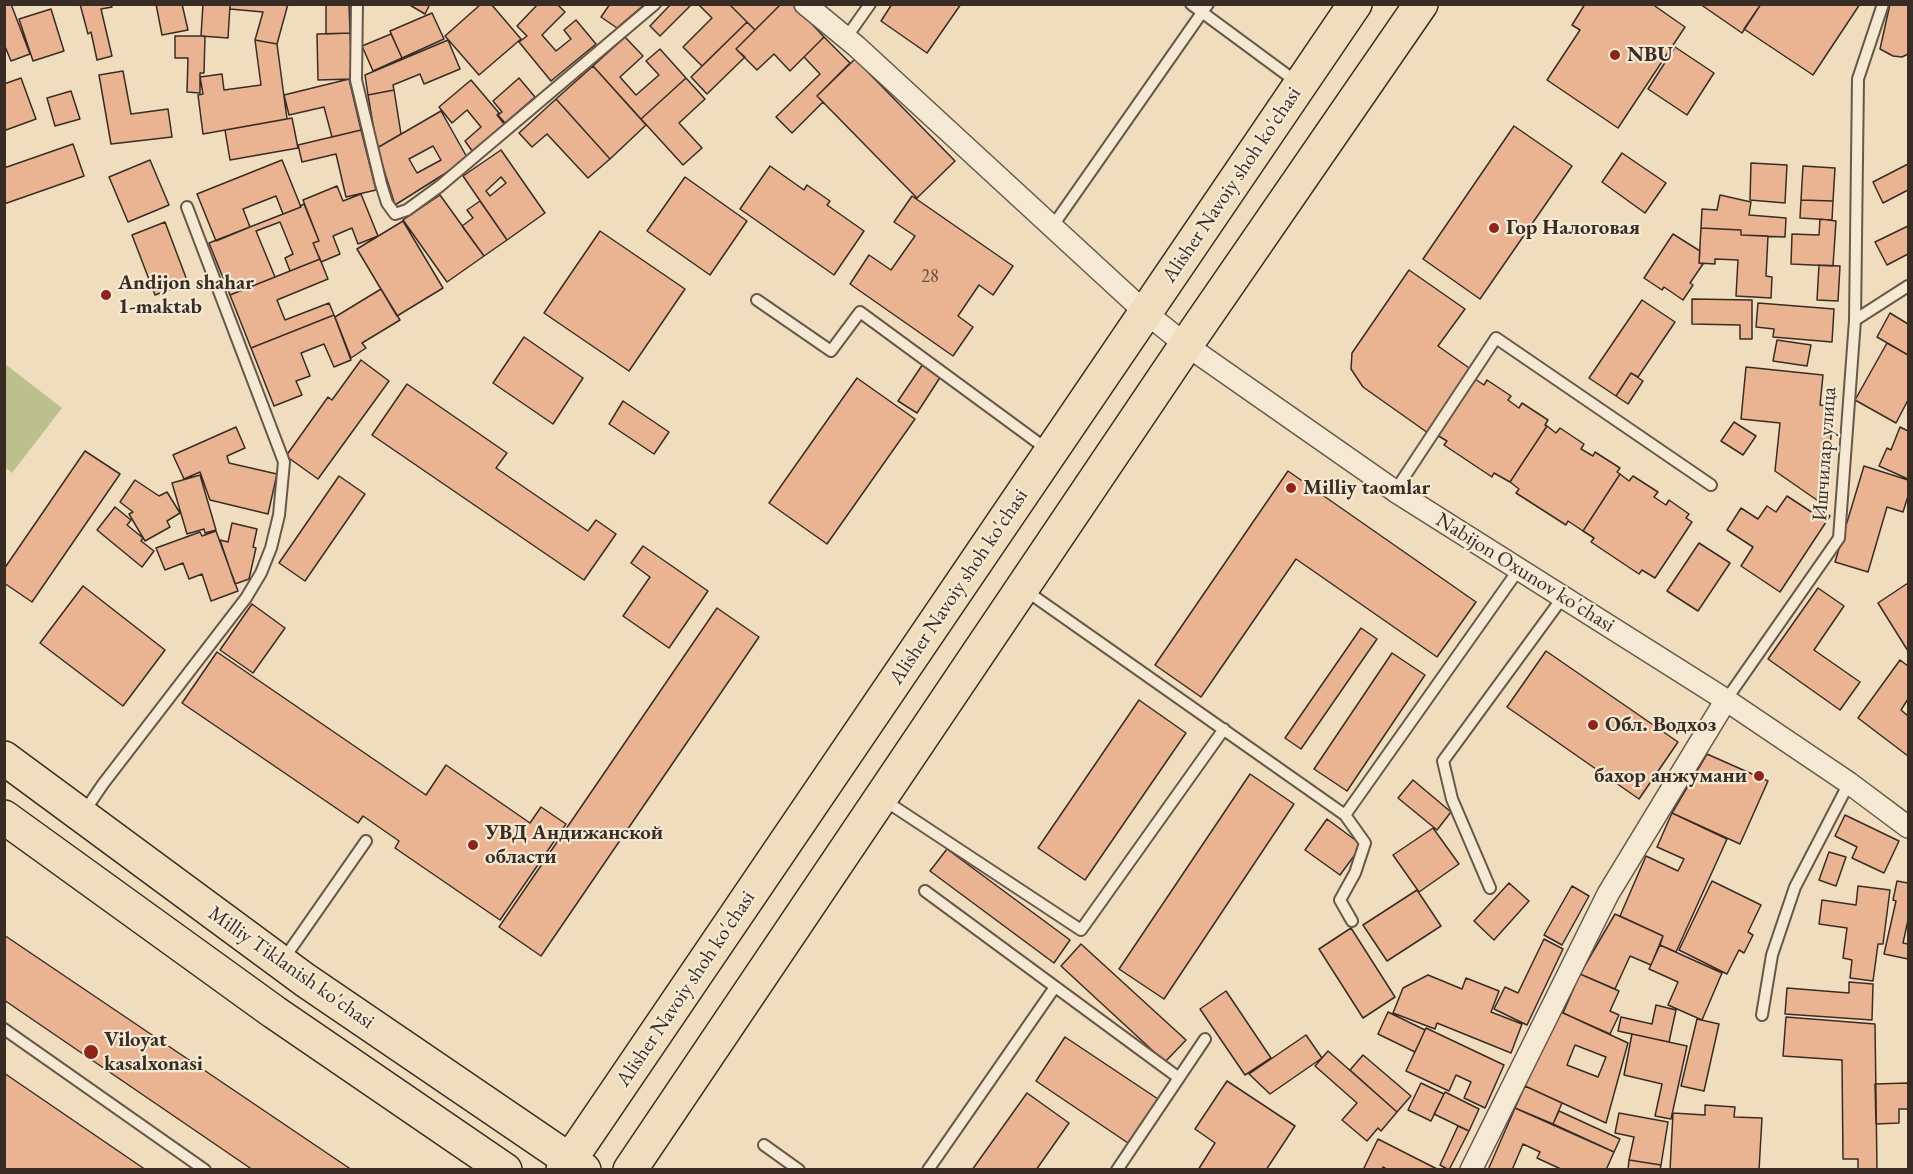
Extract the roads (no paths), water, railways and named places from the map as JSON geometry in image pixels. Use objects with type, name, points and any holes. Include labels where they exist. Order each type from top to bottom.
[{"type":"main road","name":"Alisher Navoiy shoh ko'chasi","points":[[572,1166],[1355,4]]},
{"type":"main road","points":[[630,1170],[1186,345],[1421,4]]},
{"type":"main road","name":"Milliy Tiklanish ko'chasi","points":[[4,758],[281,963],[572,1166]]},
{"type":"main road","points":[[4,817],[274,1012],[505,1170]]},
{"type":"street","name":"Nabijon Oxunov ko'chasi","points":[[805,4],[846,38],[1146,313],[1186,345],[1395,491],[1726,700],[1849,783],[1908,827]]},
{"type":"street","points":[[1471,1170],[1608,894],[1726,700]]},
{"type":"lane","points":[[357,4],[356,80],[381,184],[387,203],[395,214],[407,210],[440,186],[656,4]]},
{"type":"lane","points":[[846,38],[870,4]]},
{"type":"lane","points":[[1191,4],[1205,9],[1301,84]]},
{"type":"lane","name":"Ишчилар улица","points":[[1726,700],[1839,538],[1855,320],[1858,79],[1883,4]]},
{"type":"lane","points":[[1052,226],[1205,9]]},
{"type":"lane","points":[[82,815],[103,784],[246,598],[261,573],[271,548],[279,514],[284,462],[187,207]]},
{"type":"lane","points":[[1855,320],[1908,286]]},
{"type":"lane","points":[[757,300],[831,351],[860,312],[1051,452]]},
{"type":"lane","points":[[1395,491],[1496,338],[1711,485]]},
{"type":"lane","points":[[1345,815],[1519,569]]},
{"type":"lane","points":[[1022,588],[1345,815],[1365,843],[1355,873],[1340,900],[1352,921]]},
{"type":"lane","points":[[1490,888],[1452,799],[1443,761],[1563,597]]},
{"type":"lane","points":[[881,798],[1081,930],[1224,729]]},
{"type":"lane","points":[[1762,1015],[1772,955],[1796,887],[1849,783]]},
{"type":"lane","points":[[281,963],[366,841]]},
{"type":"lane","points":[[925,891],[1179,1078]]},
{"type":"lane","points":[[928,1170],[1054,987]]},
{"type":"lane","points":[[4,1029],[205,1170]]},
{"type":"lane","points":[[1117,1170],[1205,1040]]},
{"type":"lane","points":[[764,1145],[799,1170]]},
{"type":"place","name":"NBU","points":[[1615,55]]},
{"type":"place","name":"Гор Налоговая","points":[[1494,228]]},
{"type":"place","name":"Andijon shahar 1-maktab","points":[[106,295]]},
{"type":"place","name":"Milliy taomlar","points":[[1291,488]]},
{"type":"place","name":"Обл. Водхоз","points":[[1593,725]]},
{"type":"place","name":"бахор анжумани","points":[[1759,776]]},
{"type":"place","name":"УВД Андижанской области","points":[[473,845]]},
{"type":"place","name":"Viloyat kasalxonasi","points":[[91,1052]]}]
